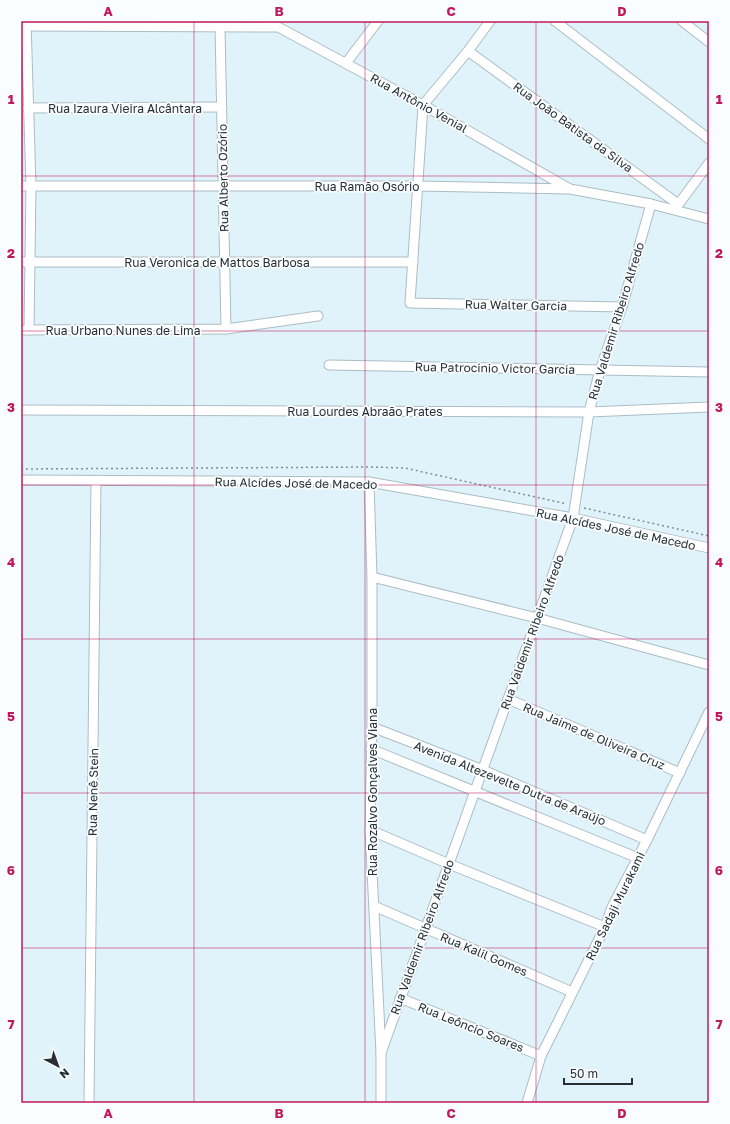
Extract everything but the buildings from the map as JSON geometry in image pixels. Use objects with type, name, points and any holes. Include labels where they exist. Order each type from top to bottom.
[{"type":"street","name":"Rua Antônio Venial","points":[[267,21],[423,105],[570,189]]},
{"type":"street","points":[[346,63],[378,21]]},
{"type":"street","points":[[413,262],[423,105],[490,21]]},
{"type":"street","points":[[554,21],[709,139]]},
{"type":"street","points":[[682,21],[709,42]]},
{"type":"street","points":[[25,330],[25,262],[31,186],[24,24],[277,27]]},
{"type":"street","name":"Rua Alberto Ozório","points":[[220,27],[226,329]]},
{"type":"street","name":"Rua João Batista da Silva","points":[[468,50],[676,207]]},
{"type":"street","name":"Rua Izaura Vieira Alcântara","points":[[28,108],[222,107]]},
{"type":"street","points":[[676,207],[709,163]]},
{"type":"street","name":"Rua Ramão Osório","points":[[21,186],[418,186],[570,189],[651,204],[676,207],[709,219]]},
{"type":"street","name":"Rua Valdemir Ribeiro Alfredo","points":[[381,1053],[573,518],[589,412],[600,370],[622,307],[651,204]]},
{"type":"street","name":"Rua Veronica de Mattos Barbosa","points":[[25,262],[413,262]]},
{"type":"street","name":"Rua Walter Garcia","points":[[413,262],[410,303],[622,307]]},
{"type":"street","name":"Rua Urbano Nunes de Lima","points":[[25,330],[226,329],[318,316]]},
{"type":"street","name":"Rua Patrocinio Victor Garcia","points":[[329,365],[709,372]]},
{"type":"street","name":"Rua Lourdes Abraão Prates","points":[[21,410],[589,412],[709,407]]},
{"type":"street","name":"Rua Alcídes José de Macedo","points":[[21,480],[369,482],[573,518],[709,548]]},
{"type":"street","name":"Rua Nenê Stein","points":[[89,1103],[96,481]]},
{"type":"street","name":"Rua Rozalvo Gonçalves Viana","points":[[369,482],[372,577],[370,830],[381,1053],[381,1103]]},
{"type":"street","points":[[372,577],[538,618],[709,665]]},
{"type":"street","name":"Rua Jaime de Oliveira Cruz","points":[[508,699],[680,773]]},
{"type":"street","name":"Rua Sadaji Murakami","points":[[527,1103],[541,1056],[605,927],[612,907],[647,840],[709,712]]},
{"type":"street","name":"Avenida Altezevelte Dutra de Araújo","points":[[372,727],[483,770],[647,840]]},
{"type":"street","name":"Avenida Altezevelte Dutra de Araújo","points":[[371,750],[638,858]]},
{"type":"street","points":[[370,830],[449,864],[605,927]]},
{"type":"street","name":"Rua Kalil Gomes","points":[[374,906],[572,992]]},
{"type":"street","name":"Rua Leôncio Soares","points":[[400,998],[541,1056]]}]
